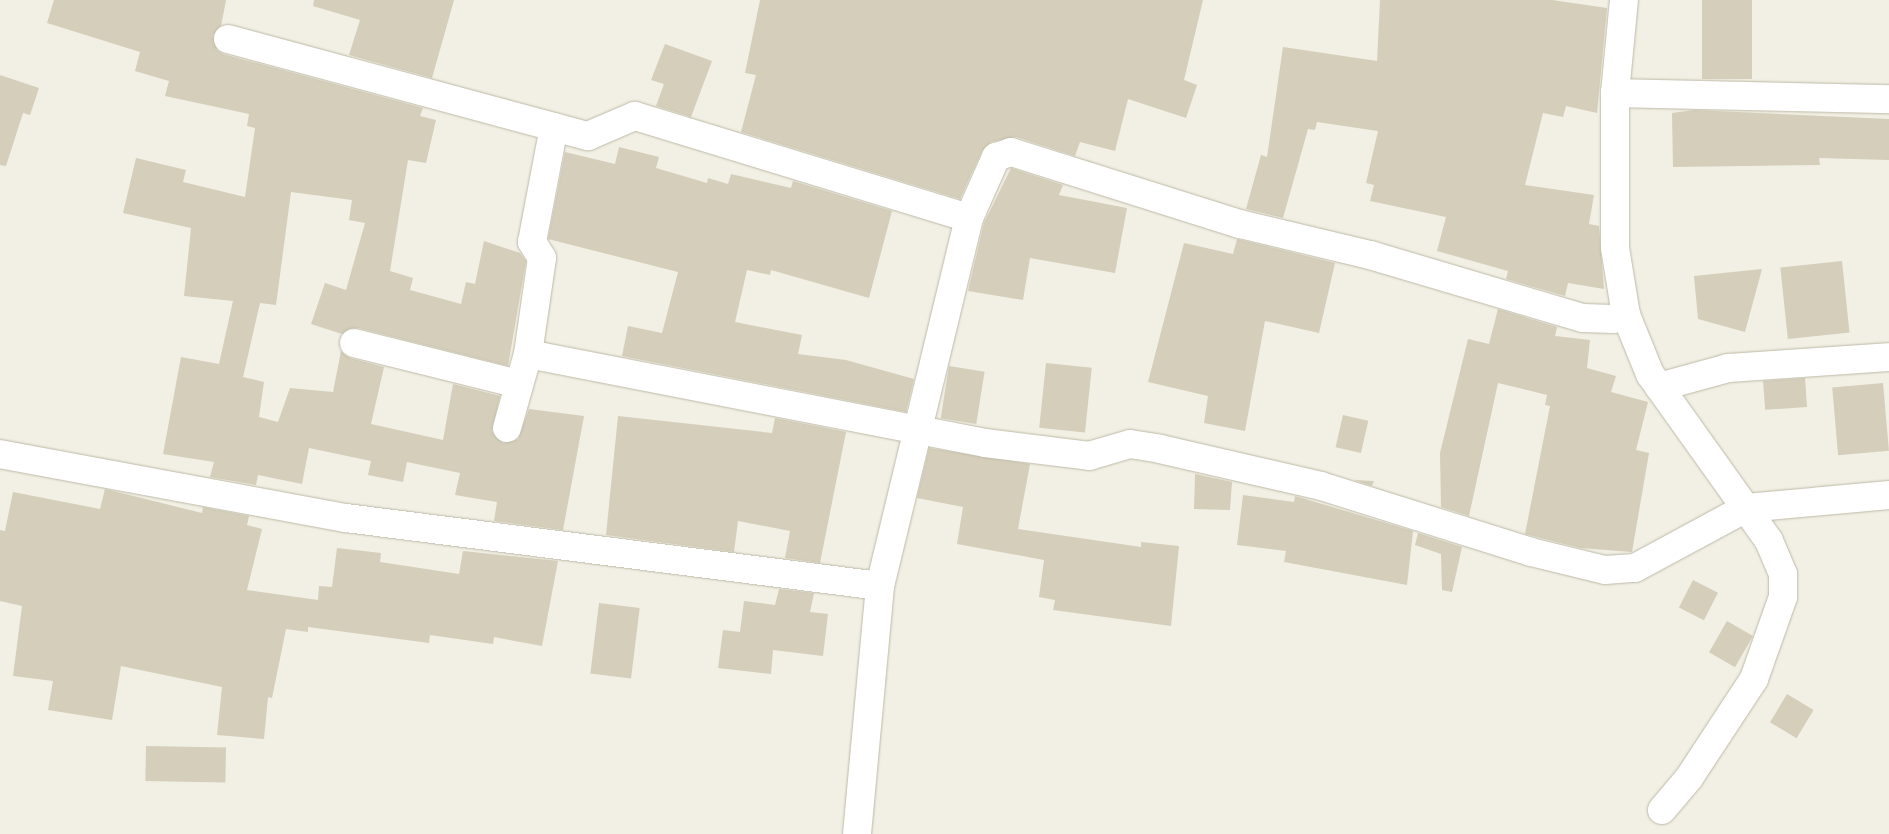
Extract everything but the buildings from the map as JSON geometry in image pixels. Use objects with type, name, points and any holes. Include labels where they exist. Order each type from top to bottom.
[{"type":"street","points":[[1624,0],[1616,248],[1626,314],[1669,383],[1757,507],[1783,574],[1783,597],[1754,680],[1689,778],[1662,810]]},
{"type":"street","points":[[228,38],[588,136],[635,116],[969,218]]},
{"type":"street","points":[[1622,93],[1889,99]]},
{"type":"street","points":[[507,428],[528,354],[542,258],[532,242],[554,127]]},
{"type":"street","points":[[856,834],[868,727],[880,586],[969,218],[989,166],[1010,152],[1240,224],[1370,254],[1583,318],[1626,314]]},
{"type":"street","points":[[354,343],[518,384]]},
{"type":"street","points":[[528,354],[919,428],[985,443],[1089,456],[1130,444],[1160,448],[1321,486],[1531,552],[1605,570],[1644,564],[1757,507],[1889,495]]},
{"type":"street","points":[[1669,383],[1728,368],[1889,357]]},
{"type":"street","points":[[0,454],[346,518],[880,586]]}]
